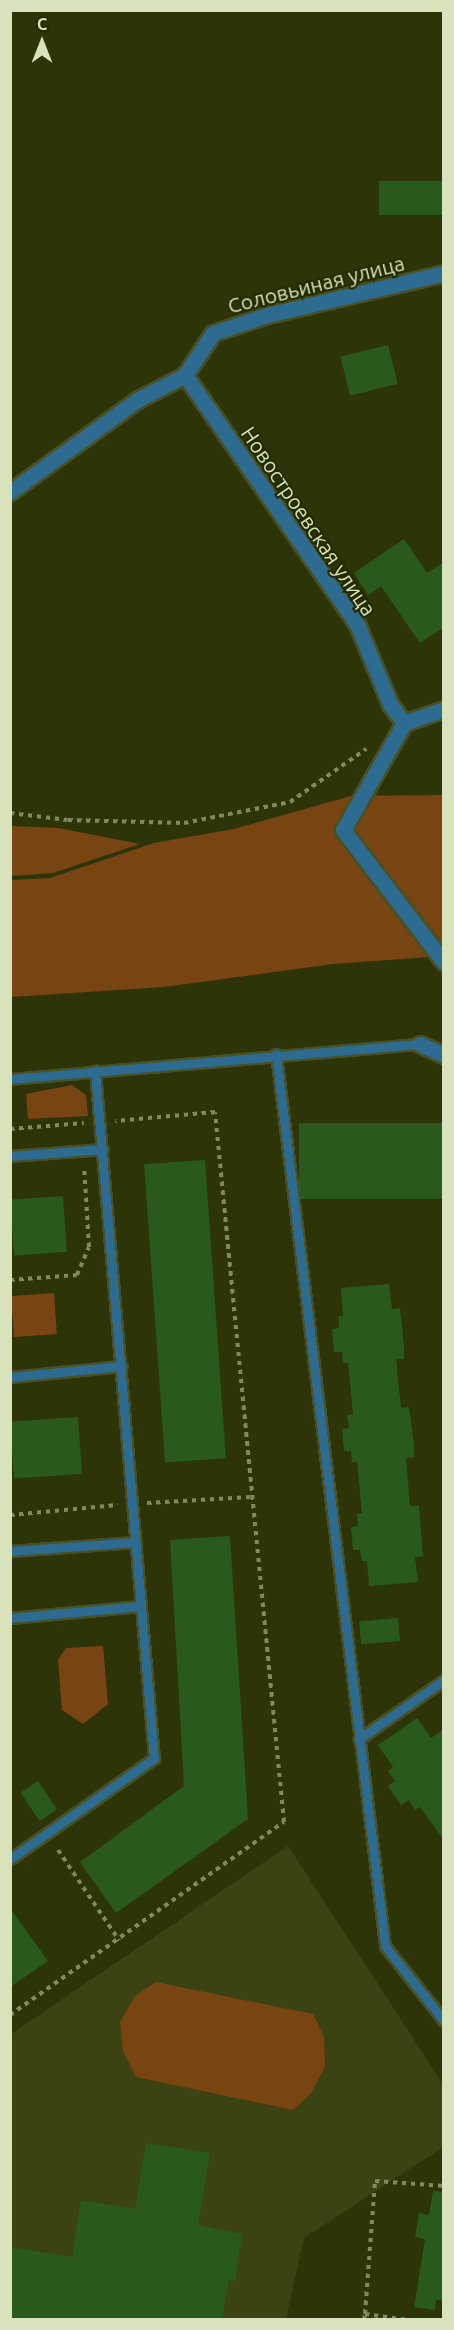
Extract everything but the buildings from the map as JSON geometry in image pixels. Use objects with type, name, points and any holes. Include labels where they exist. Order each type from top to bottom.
[{"type":"street","name":"Соловьиная улица","points":[[185,375],[213,333],[267,315],[444,273]]},
{"type":"street","points":[[10,492],[136,400],[185,375]]},
{"type":"street","name":"Новостроевская улица","points":[[185,375],[357,624],[390,704],[404,723]]},
{"type":"street","points":[[444,709],[404,723],[343,830],[444,962]]},
{"type":"street","points":[[420,1044],[444,1055]]},
{"type":"lane","points":[[10,1079],[276,1054],[420,1044]]},
{"type":"lane","points":[[276,1054],[385,1946],[444,2021]]},
{"type":"lane","points":[[11,1855],[154,1758],[95,1071]]},
{"type":"lane","points":[[10,1156],[103,1149]]},
{"type":"lane","points":[[10,1377],[121,1366]]},
{"type":"lane","points":[[10,1551],[136,1542]]},
{"type":"lane","points":[[10,1618],[140,1606]]},
{"type":"lane","points":[[359,1738],[444,1680]]},
{"type":"path","points":[[10,813],[68,820],[184,823],[290,802],[376,742]]},
{"type":"path","points":[[10,1130],[215,1112],[284,1822],[10,2015]]},
{"type":"path","points":[[10,1280],[77,1275],[89,1247],[83,1151]]},
{"type":"path","points":[[58,1850],[119,1940]]},
{"type":"path","points":[[408,2319],[365,2317],[375,2181],[444,2186]]},
{"type":"shaded area","points":[[443,795],[443,956],[333,964],[164,987],[11,997],[11,880],[50,878],[154,843],[234,829],[351,796]]},
{"type":"shaded area","points":[[10,826],[58,828],[140,844],[53,873],[11,876]]},
{"type":"shaded area","points":[[72,1085],[86,1095],[88,1116],[28,1119],[26,1094]]},
{"type":"shaded area","points":[[54,1293],[57,1334],[14,1337],[11,1296]]},
{"type":"shaded area","points":[[103,1646],[108,1704],[83,1724],[62,1710],[58,1660],[66,1648]]},
{"type":"shaded area","points":[[288,1846],[443,2084],[443,2147],[304,2238],[286,2319],[11,2320],[11,2034]]},
{"type":"shaded area","points":[[156,1982],[313,2014],[324,2037],[325,2067],[311,2093],[293,2110],[136,2077],[123,2051],[120,2022],[135,1996]]}]
